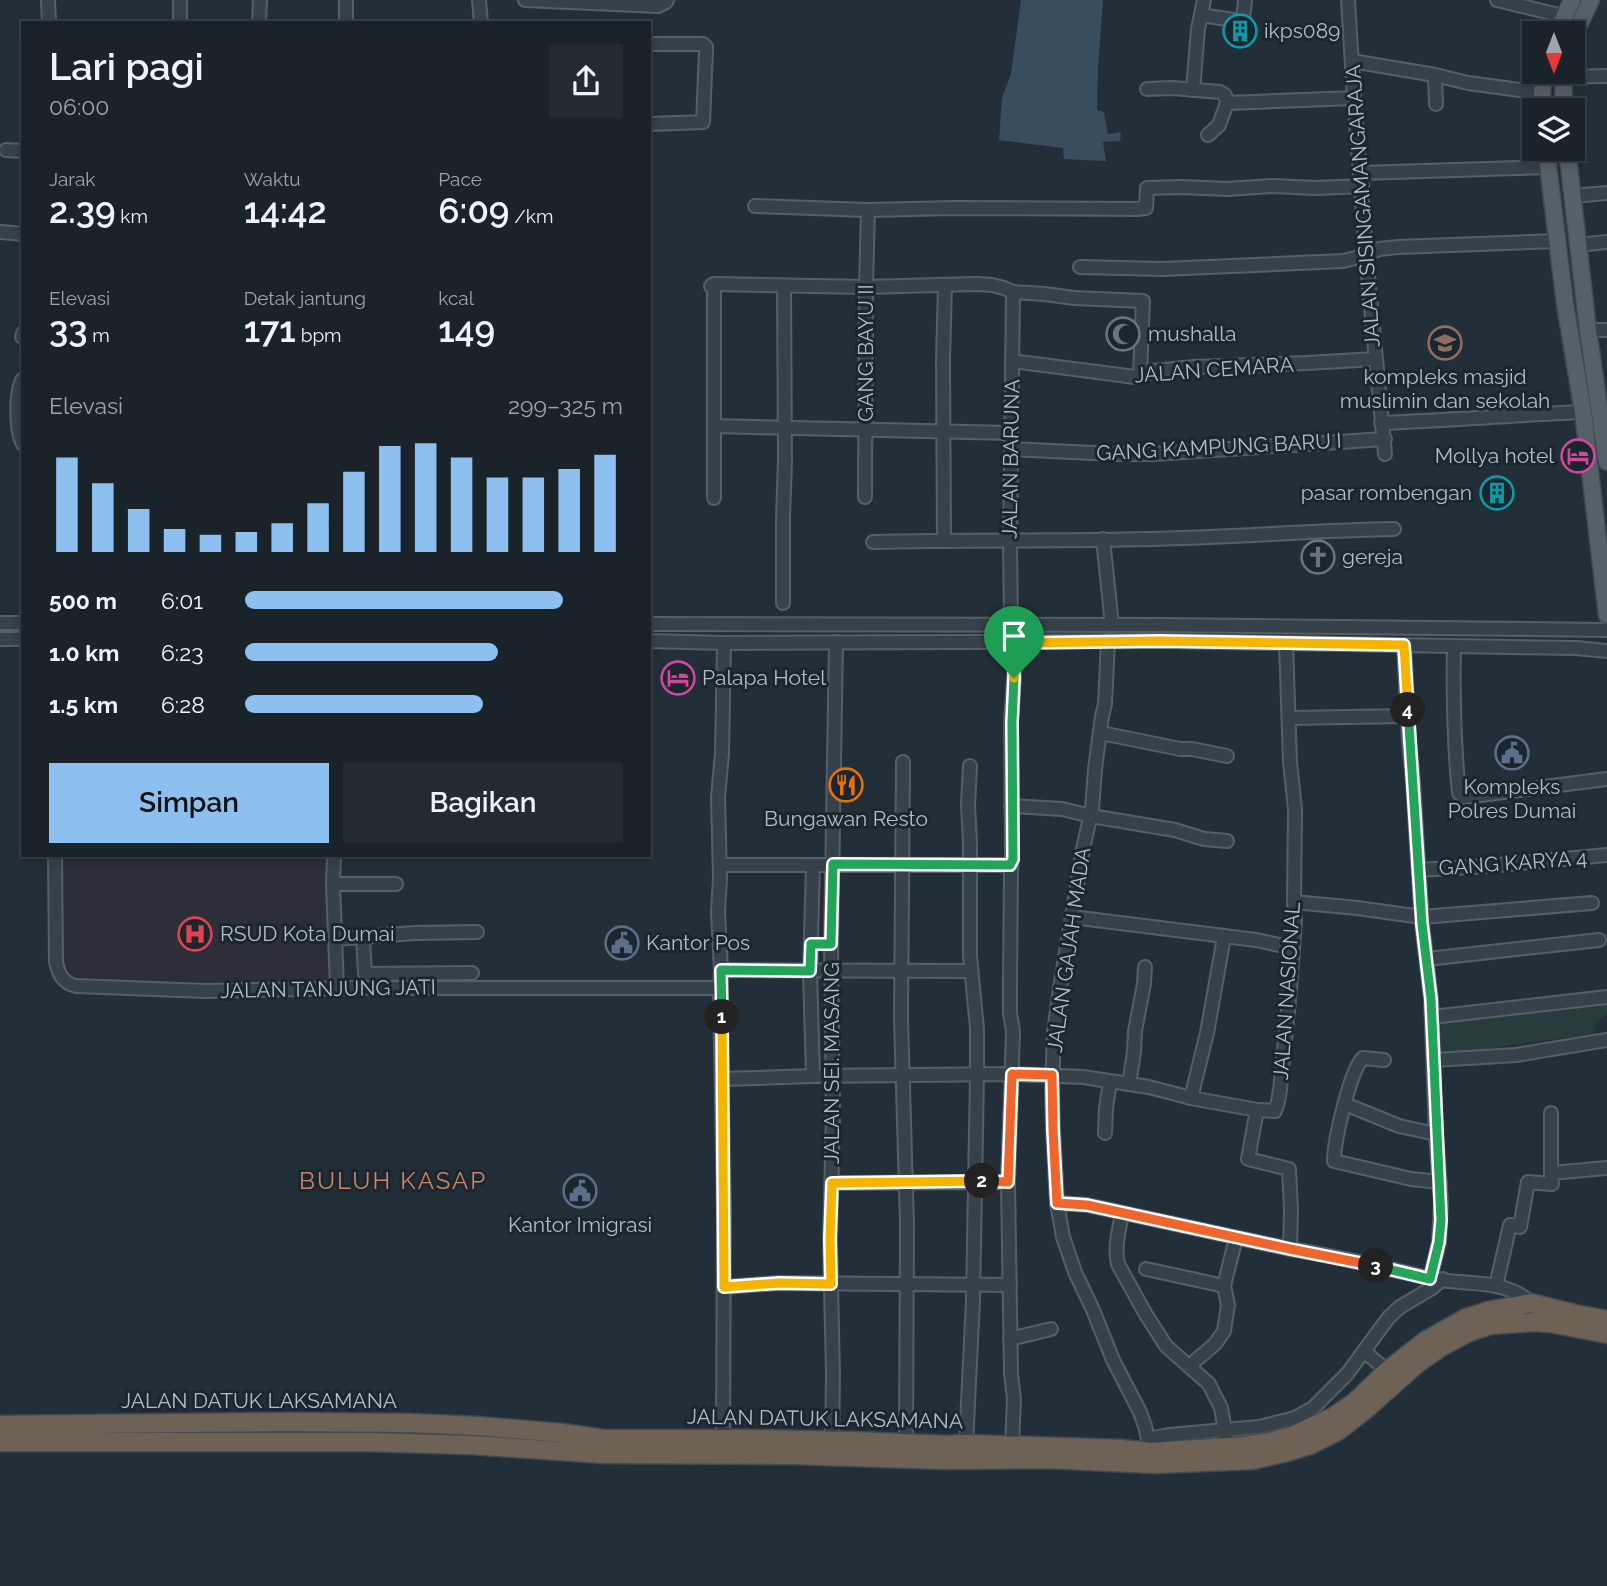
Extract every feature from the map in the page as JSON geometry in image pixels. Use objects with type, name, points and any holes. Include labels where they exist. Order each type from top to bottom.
[{"type":"highway","name":"JALAN DATUK LAKSAMANA","points":[[0,1425],[408,1423],[562,1433],[604,1446],[794,1455],[947,1453],[1154,1464],[1201,1456],[1226,1439],[1292,1436],[1333,1417],[1355,1402],[1387,1371],[1425,1341],[1454,1323],[1488,1311],[1531,1303],[1607,1320]]},
{"type":"highway","name":"JALAN DATUK LAKSAMANA","points":[[0,1442],[367,1442],[561,1450],[723,1440],[832,1441],[906,1443],[947,1453],[966,1444],[1121,1449],[1150,1445],[1201,1456],[1254,1460],[1310,1445],[1338,1431],[1419,1363],[1467,1333],[1490,1325],[1535,1322],[1607,1334]]},
{"type":"main road","points":[[1561,21],[1572,0]]},
{"type":"main road","points":[[1581,21],[1591,0]]},
{"type":"main road","points":[[1542,98],[1543,84]]},
{"type":"main road","points":[[1547,161],[1583,412],[1607,614]]},
{"type":"main road","points":[[1568,161],[1588,330],[1600,368],[1607,462]]},
{"type":"street","points":[[48,0],[49,21]]},
{"type":"street","points":[[180,0],[180,21]]},
{"type":"street","points":[[259,21],[260,0]]},
{"type":"street","points":[[346,0],[346,21]]},
{"type":"street","points":[[479,0],[481,21]]},
{"type":"street","points":[[525,0],[658,6],[667,0]]},
{"type":"street","points":[[1193,90],[1203,0]]},
{"type":"street","points":[[1201,15],[1240,21],[1243,19],[1245,0]]},
{"type":"street","name":"JALAN SISINGAMANGARAJA","points":[[1348,0],[1366,254],[1385,454]]},
{"type":"street","points":[[1497,0],[1563,16]]},
{"type":"street","points":[[651,44],[705,46],[703,122],[651,124]]},
{"type":"street","points":[[1352,61],[1468,83],[1542,93]]},
{"type":"street","points":[[1435,75],[1436,104]]},
{"type":"street","points":[[1586,75],[1607,76]]},
{"type":"street","points":[[1147,89],[1220,92],[1225,95],[1227,103],[1219,125],[1208,135]]},
{"type":"street","points":[[1227,103],[1354,98]]},
{"type":"street","points":[[6,150],[21,151]]},
{"type":"street","points":[[755,206],[868,210],[1137,209],[1146,208],[1147,188],[1316,188],[1361,179],[1548,167]]},
{"type":"street","points":[[1572,196],[1607,193]]},
{"type":"street","name":"GANG BAYU II","points":[[865,496],[868,210]]},
{"type":"street","points":[[1,232],[21,234]]},
{"type":"street","points":[[1080,267],[1142,269],[1343,261],[1356,259],[1379,249],[1398,247],[1558,241]]},
{"type":"street","points":[[1578,245],[1607,242]]},
{"type":"street","points":[[714,498],[714,289],[711,286],[714,284],[866,287],[992,285],[1013,292],[1143,301],[1140,375]]},
{"type":"street","points":[[944,540],[945,285]]},
{"type":"street","points":[[783,623],[785,286]]},
{"type":"street","name":"JALAN BARUNA","points":[[1011,625],[1013,292]]},
{"type":"street","points":[[1588,330],[1607,330]]},
{"type":"street","name":"JALAN CEMARA","points":[[1012,361],[1135,377],[1154,370],[1194,367],[1375,359]]},
{"type":"street","points":[[21,382],[18,395],[21,441]]},
{"type":"street","points":[[1381,423],[1583,412]]},
{"type":"street","points":[[714,426],[1011,433]]},
{"type":"street","name":"GANG KAMPUNG BARU I","points":[[1012,449],[1142,454],[1385,439]]},
{"type":"street","points":[[873,542],[1180,538],[1394,529]]},
{"type":"street","points":[[1104,539],[1112,625]]},
{"type":"street","points":[[0,623],[21,623]]},
{"type":"street","points":[[651,624],[1607,630]]},
{"type":"street","points":[[0,639],[21,639]]},
{"type":"street","points":[[651,641],[1108,641],[1576,648],[1607,651]]},
{"type":"street","name":"JALAN GAJAH MADA","points":[[1108,641],[1105,704],[1090,816],[1054,1032],[1053,1130],[1057,1203],[1063,1237],[1113,1360],[1140,1412],[1150,1445]]},
{"type":"street","name":"JALAN SEI. MASANG","points":[[832,1441],[831,944],[836,642]]},
{"type":"street","points":[[723,1440],[723,1079],[718,797],[722,754],[724,643]]},
{"type":"street","points":[[1012,1447],[1014,1399],[1010,1339],[1008,1182],[1013,1031],[1010,1013],[1010,865],[1013,859],[1011,806],[1014,643]]},
{"type":"street","name":"JALAN NASIONAL","points":[[1257,1110],[1275,1111],[1278,1102],[1296,920],[1295,809],[1290,762],[1286,643]]},
{"type":"street","points":[[1251,1437],[1312,1408],[1347,1374],[1389,1317],[1400,1307],[1432,1288],[1437,1279],[1441,1202],[1432,1017],[1422,917],[1404,645]]},
{"type":"street","points":[[1454,646],[1455,757],[1461,795],[1464,797],[1607,779]]},
{"type":"street","points":[[1289,718],[1408,716]]},
{"type":"street","points":[[1101,733],[1227,756]]},
{"type":"street","points":[[903,762],[902,1075],[907,1224],[906,1443]]},
{"type":"street","points":[[966,1444],[977,1075],[977,1028],[970,956],[970,766]]},
{"type":"street","points":[[1011,806],[1062,809],[1175,830],[1204,839],[1227,841]]},
{"type":"street","name":"GANG KARYA 4","points":[[1419,870],[1607,855]]},
{"type":"street","name":"JALAN TANJUNG JATI","points":[[55,857],[56,962],[61,976],[69,985],[206,991],[337,988],[720,988]]},
{"type":"street","points":[[334,857],[337,988]]},
{"type":"street","points":[[720,865],[1010,865]]},
{"type":"street","points":[[813,865],[810,971],[813,1076]]},
{"type":"street","points":[[333,884],[396,884]]},
{"type":"street","points":[[1294,902],[1422,917],[1592,903]]},
{"type":"street","points":[[1072,917],[1256,940],[1293,948]]},
{"type":"street","points":[[335,939],[477,932]]},
{"type":"street","points":[[363,937],[365,974],[472,972]]},
{"type":"street","points":[[1191,1098],[1207,1033],[1224,937]]},
{"type":"street","points":[[1427,959],[1599,940]]},
{"type":"street","points":[[811,944],[831,944]]},
{"type":"street","points":[[1129,1084],[1145,967]]},
{"type":"street","points":[[721,970],[971,971]]},
{"type":"street","points":[[1432,1017],[1607,997]]},
{"type":"street","points":[[811,1010],[831,1010]]},
{"type":"street","points":[[1434,1059],[1516,1055],[1607,1040]]},
{"type":"street","points":[[1384,1059],[1366,1057],[1360,1060],[1345,1104],[1334,1151],[1335,1163],[1411,1179],[1440,1182]]},
{"type":"street","points":[[723,1079],[1052,1075],[1108,1080],[1257,1110],[1248,1159],[1289,1169],[1290,1249]]},
{"type":"street","points":[[1105,1133],[1110,1082]]},
{"type":"street","points":[[1345,1104],[1399,1126],[1436,1134]]},
{"type":"street","points":[[1496,1286],[1510,1225],[1520,1227],[1528,1182],[1552,1184],[1550,1112]]},
{"type":"street","points":[[1551,1173],[1607,1168]]},
{"type":"street","points":[[832,1183],[1008,1182]]},
{"type":"street","points":[[1057,1203],[1087,1205],[1437,1279],[1496,1286],[1519,1293],[1531,1303]]},
{"type":"street","points":[[1122,1214],[1117,1241],[1118,1264],[1166,1346],[1209,1384],[1214,1392],[1221,1408],[1226,1439],[1169,1434],[1150,1445]]},
{"type":"street","points":[[1189,1366],[1216,1344],[1224,1331],[1228,1305],[1224,1286],[1236,1238]]},
{"type":"street","points":[[1146,1269],[1224,1286]]},
{"type":"street","points":[[724,1287],[779,1283],[1010,1285]]},
{"type":"street","points":[[1010,1339],[1051,1329]]},
{"type":"street","points":[[1364,1351],[1387,1371]]},
{"type":"shaded area","points":[[1021,0],[1103,0],[1097,110],[1104,112],[1108,134],[1121,132],[1120,141],[1103,142],[1106,161],[1064,159],[1063,148],[999,140],[1002,98],[1011,74]]},
{"type":"shaded area","name":"RSUD Kota Dumai","points":[[60,857],[328,857],[331,980],[111,981],[71,977],[61,964]]},
{"type":"green space","points":[[1607,1002],[1607,1014],[1595,1023],[1594,1034],[1441,1055],[1441,1023]]},
{"type":"place","name":"ikps089","points":[[1240,31]]},
{"type":"place","name":"mushalla","points":[[1123,334]]},
{"type":"place","name":"kompleks masjid muslimin dan sekolah","points":[[1445,343]]},
{"type":"place","name":"Mollya hotel","points":[[1578,456]]},
{"type":"place","name":"pasar rombengan","points":[[1497,493]]},
{"type":"place","name":"gereja","points":[[1318,557]]},
{"type":"place","name":"Palapa Hotel","points":[[678,678]]},
{"type":"place","name":"Kompleks Polres Dumai","points":[[1512,753]]},
{"type":"place","name":"Bungawan Resto","points":[[846,785]]},
{"type":"place","name":"RSUD Kota Dumai","points":[[195,934]]},
{"type":"place","name":"Kantor Pos","points":[[622,943]]},
{"type":"place","name":"Kantor Imigrasi","points":[[580,1191]]},
{"type":"district","name":"BULUH KASAP","points":[[393,1181]]},
{"type":"route","points":[[1160,641],[1404,645],[1422,924],[1431,999],[1441,1202],[1439,1242],[1430,1279],[1087,1205],[1057,1203],[1052,1075],[1012,1074],[1008,1182],[832,1183],[831,1284],[779,1283],[724,1287],[721,970],[810,971],[811,944],[831,944],[833,864],[1010,865],[1013,859],[1011,806],[1014,678],[1014,643],[1160,641]]}]
